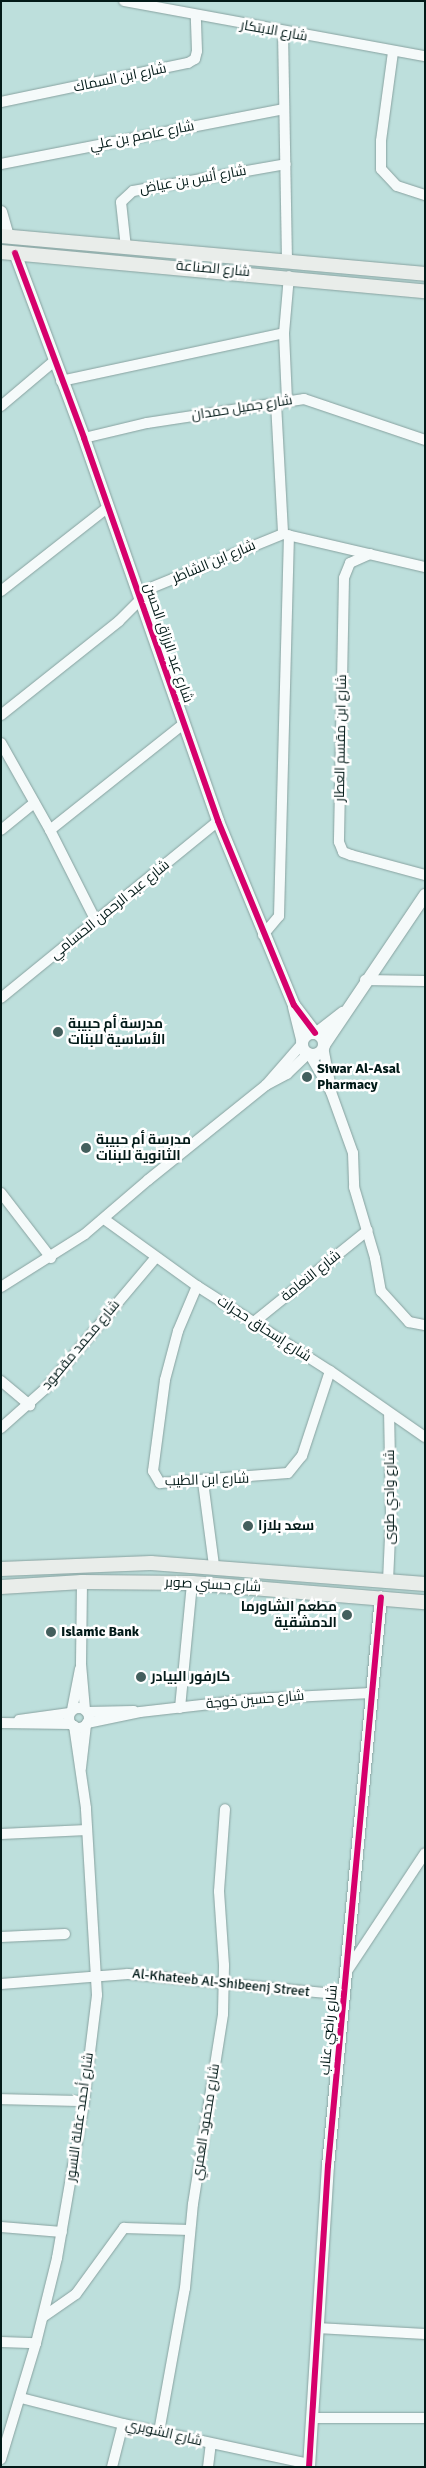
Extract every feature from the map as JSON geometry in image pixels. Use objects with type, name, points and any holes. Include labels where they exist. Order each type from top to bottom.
[{"type":"main road","name":"شارع الصناعة","points":[[4,236],[126,248],[287,260],[425,274]]},
{"type":"main road","name":"شارع الصناعة","points":[[8,252],[289,276],[425,291]]},
{"type":"main road","name":"شارع حسني صوبر","points":[[1,1569],[103,1563],[214,1566],[425,1584]]},
{"type":"main road","points":[[263,1588],[264,1570]]},
{"type":"main road","name":"شارع حسني صوبر","points":[[1,1588],[82,1582],[192,1583],[425,1602]]},
{"type":"street","name":"شارع الابتكار","points":[[124,1],[283,32],[425,56]]},
{"type":"street","name":"شارع ابن السماك","points":[[1,102],[188,63],[195,59],[197,51],[196,16]]},
{"type":"street","points":[[283,32],[287,260]]},
{"type":"street","points":[[393,52],[381,141],[381,169],[397,186],[425,195]]},
{"type":"street","name":"شارع عاصم بن علي","points":[[1,164],[283,108]]},
{"type":"street","name":"شارع أنس بن عياض","points":[[126,248],[121,202],[133,191],[286,164]]},
{"type":"street","points":[[1,212],[4,236]]},
{"type":"street","name":"شارع عبد الرزاق الحسن","points":[[8,252],[84,438],[182,725],[263,935],[294,1004],[305,1048],[331,1092]]},
{"type":"street","points":[[263,935],[279,916],[286,534],[282,402],[284,333],[289,276]]},
{"type":"street","points":[[61,381],[284,333]]},
{"type":"street","points":[[1,406],[53,362]]},
{"type":"street","name":"شارع جميل حمدان","points":[[84,438],[147,423],[282,402],[316,400],[425,440]]},
{"type":"street","points":[[1,591],[107,508]]},
{"type":"street","points":[[286,534],[425,567]]},
{"type":"street","name":"شارع ابن الشاطر","points":[[1,715],[140,601],[153,587],[286,534]]},
{"type":"street","name":"شارع ابن مقسم العطار","points":[[370,554],[350,563],[344,578],[339,842],[343,852],[351,856],[425,875]]},
{"type":"street","points":[[50,830],[182,725]]},
{"type":"street","points":[[1,743],[50,830],[96,921]]},
{"type":"street","points":[[1,830],[34,804]]},
{"type":"street","name":"شارع عبد الرحمن الحسامي","points":[[1,998],[218,821]]},
{"type":"street","points":[[305,1048],[320,1052],[320,1039],[343,1014],[425,895]]},
{"type":"street","points":[[365,980],[425,981]]},
{"type":"street","name":"شارع عبد الرزاق الحسن","points":[[294,1004],[320,1039],[331,1092],[353,1153],[354,1187],[368,1230],[381,1291],[409,1322],[425,1325]]},
{"type":"street","points":[[1,1287],[52,1258],[104,1219],[148,1180],[266,1085],[305,1048],[307,1034],[320,1039]]},
{"type":"street","points":[[1,1193],[52,1258]]},
{"type":"street","name":"شارع إسحاق حجرات","points":[[104,1219],[197,1286],[330,1371],[425,1437]]},
{"type":"street","name":"شارع النعامة","points":[[254,1322],[368,1230]]},
{"type":"street","name":"شارع محمد مقصود","points":[[1,1428],[30,1405],[156,1257]]},
{"type":"street","name":"شارع ابن الطيب","points":[[197,1286],[178,1331],[165,1380],[153,1471],[155,1480],[166,1485],[288,1474],[302,1456],[330,1371]]},
{"type":"street","points":[[1,1381],[30,1405]]},
{"type":"street","name":"شارع وادي طوى","points":[[388,1581],[391,1514],[389,1413]]},
{"type":"street","points":[[203,1482],[214,1566]]},
{"type":"street","name":"شارع أحمد عقلة النسور","points":[[81,1768],[86,1724],[81,1664],[82,1582]]},
{"type":"street","points":[[180,1708],[192,1583]]},
{"type":"street","name":"شارع راضي عناب","points":[[309,2465],[328,2166],[381,1597]]},
{"type":"street","name":"شارع أحمد عقلة النسور","points":[[1,2459],[4,2443],[21,2398],[43,2317],[62,2232],[84,2101],[97,1975],[81,1768],[72,1718],[81,1664]]},
{"type":"street","name":"شارع حسين خوجة","points":[[72,1718],[86,1711],[140,1712],[294,1696],[371,1693]]},
{"type":"street","name":"شارع حسين خوجة","points":[[72,1718],[86,1724],[140,1712]]},
{"type":"street","points":[[1,1723],[72,1718]]},
{"type":"street","name":"شارع محمود العمري","points":[[159,2432],[185,2288],[190,2230],[221,2030],[224,1981],[219,1891],[225,1810]]},
{"type":"street","points":[[1,1834],[87,1830]]},
{"type":"street","points":[[346,1972],[425,1853]]},
{"type":"street","points":[[1,1937],[65,1934]]},
{"type":"street","name":"Al-Khateeb Al-Shibeenj Street","points":[[1,1984],[97,1975],[224,1981],[345,1995]]},
{"type":"street","points":[[1,2099],[84,2101]]},
{"type":"street","points":[[1,2227],[62,2232]]},
{"type":"street","points":[[43,2317],[76,2294],[124,2228],[190,2230]]},
{"type":"street","points":[[317,2328],[425,2334]]},
{"type":"street","points":[[1,2342],[36,2343]]},
{"type":"street","name":"شارع الشوبري","points":[[21,2398],[123,2424],[309,2465]]},
{"type":"street","points":[[312,2418],[425,2418]]},
{"type":"street","points":[[112,2467],[123,2424]]},
{"type":"street","points":[[208,2467],[210,2444]]},
{"type":"cycle path","points":[[15,253],[84,438],[218,821],[294,1005],[315,1033]]},
{"type":"cycle path","points":[[309,2467],[328,2166],[381,1597]]},
{"type":"place","name":"مدرسة أم حبيبة الأساسية للبنات","points":[[58,1032]]},
{"type":"place","name":"Siwar Al-Asal Pharmacy","points":[[307,1077]]},
{"type":"place","name":"مدرسة أم حبيبة الثانوية للبنات","points":[[86,1148]]},
{"type":"place","name":"سعد بلازا","points":[[248,1526]]},
{"type":"place","name":"مطعم الشاورما الدمشقية","points":[[347,1615]]},
{"type":"place","name":"Islamic Bank","points":[[51,1632]]},
{"type":"place","name":"كارفور البيادر","points":[[141,1677]]}]
